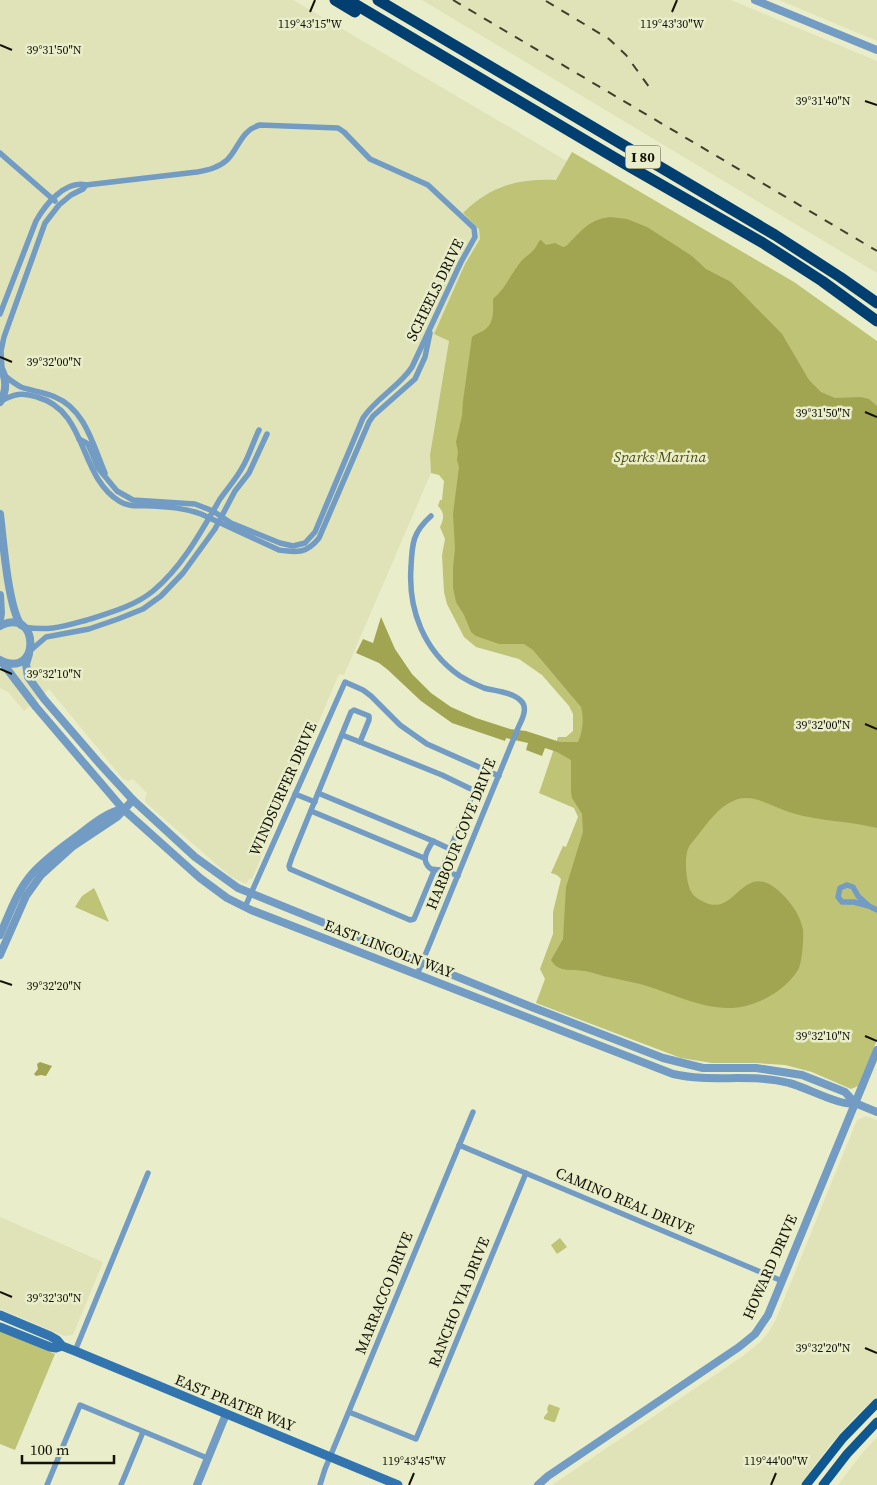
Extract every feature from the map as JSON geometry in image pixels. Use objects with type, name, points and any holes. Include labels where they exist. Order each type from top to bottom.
[{"type":"highway","points":[[335,0],[358,14],[400,30]]},
{"type":"highway","name":"I 80","points":[[348,0],[764,243],[822,281],[877,321]]},
{"type":"highway","name":"I 80","points":[[378,0],[775,235],[877,303]]},
{"type":"highway","points":[[387,0],[405,16]]},
{"type":"main road","name":"EAST PRATER WAY","points":[[0,1315],[50,1336],[62,1346],[398,1485]]},
{"type":"main road","name":"EAST PRATER WAY","points":[[0,1326],[50,1347],[62,1346]]},
{"type":"main road","points":[[806,1485],[843,1438],[877,1403]]},
{"type":"main road","points":[[823,1485],[851,1449],[877,1422]]},
{"type":"street","points":[[755,0],[877,50]]},
{"type":"street","name":"SCHEELS DRIVE","points":[[0,314],[36,221],[52,199],[71,187],[81,184],[86,185],[197,172],[214,168],[229,157],[248,130],[260,125],[338,128],[370,159],[428,185],[474,228],[475,237],[461,262],[432,328],[408,373],[364,417],[346,469],[315,532],[305,543],[293,546],[280,543],[221,517]]},
{"type":"street","points":[[0,153],[58,205]]},
{"type":"street","name":"SCHEELS DRIVE","points":[[2,371],[2,343],[45,223],[58,205],[83,189],[86,185]]},
{"type":"street","points":[[79,438],[88,444],[98,468],[117,491],[133,500],[195,504],[213,511],[279,550],[291,552],[304,551],[319,538],[332,510],[331,504],[343,475],[373,416],[415,379],[425,357],[432,328]]},
{"type":"street","points":[[0,402],[6,384],[2,371]]},
{"type":"street","points":[[2,371],[22,388],[56,397],[67,403],[78,414],[106,477]]},
{"type":"street","points":[[0,402],[16,394],[35,396],[53,402],[69,418],[92,469],[104,489],[121,503],[131,506],[188,510],[210,518],[221,517]]},
{"type":"street","points":[[0,626],[12,623],[44,630],[59,627],[106,614],[152,592],[192,547],[227,488],[242,468],[258,430]]},
{"type":"street","points":[[0,661],[9,664],[16,663],[23,660],[46,637],[89,629],[118,619],[143,608],[161,596],[183,574],[215,529],[236,491],[249,473],[267,434]]},
{"type":"street","points":[[112,497],[117,491]]},
{"type":"street","points":[[0,514],[12,604],[17,620],[22,626]]},
{"type":"street","name":"HARBOUR COVE DRIVE","points":[[417,975],[524,712],[523,703],[516,698],[462,677],[438,656],[423,635],[412,596],[411,563],[416,533],[421,525],[431,516]]},
{"type":"street","points":[[0,595],[2,613],[0,620]]},
{"type":"street","name":"EAST LINCOLN WAY","points":[[22,626],[31,638],[30,652],[26,664],[28,676],[44,699],[133,800],[195,857],[230,883],[251,894],[662,1058],[703,1068],[756,1068],[790,1072],[812,1078],[845,1092],[855,1103],[877,1112]]},
{"type":"street","name":"EAST LINCOLN WAY","points":[[0,661],[36,707],[123,809],[200,878],[227,898],[245,907],[417,975],[673,1074],[702,1079],[777,1080],[808,1088],[846,1104],[855,1103]]},
{"type":"street","name":"WINDSURFER DRIVE","points":[[245,907],[345,682],[371,696],[400,725],[427,744],[499,776]]},
{"type":"street","points":[[360,742],[369,716],[354,710],[351,712],[289,866],[294,872],[410,920],[414,919],[434,870]]},
{"type":"street","points":[[342,735],[442,775],[473,790],[442,869]]},
{"type":"street","points":[[318,793],[450,849]]},
{"type":"street","points":[[295,794],[315,802]]},
{"type":"street","points":[[0,955],[26,896],[41,875],[72,847],[117,818],[133,800]]},
{"type":"street","points":[[0,935],[18,896],[32,874],[53,854],[88,828],[111,812],[123,809]]},
{"type":"street","points":[[311,811],[424,858]]},
{"type":"street","points":[[433,841],[424,858],[427,867],[434,870],[442,869],[458,876]]},
{"type":"street","points":[[869,906],[851,886],[847,885],[840,888],[838,897],[842,902],[854,902],[877,910]]},
{"type":"street","name":"HOWARD DRIVE","points":[[538,1485],[548,1476],[745,1343],[754,1334],[768,1315],[877,1050]]},
{"type":"street","name":"MARRACCO DRIVE","points":[[320,1485],[473,1112]]},
{"type":"street","name":"CAMINO REAL DRIVE","points":[[459,1145],[782,1281]]},
{"type":"street","points":[[75,1351],[148,1173]]},
{"type":"street","name":"RANCHO VIA DRIVE","points":[[349,1412],[416,1440],[526,1173]]},
{"type":"street","points":[[47,1485],[80,1405],[208,1458]]},
{"type":"street","points":[[197,1485],[226,1414]]},
{"type":"street","points":[[121,1485],[143,1432]]},
{"type":"shaded area","points":[[0,0],[293,0],[567,161],[556,180],[532,180],[500,187],[479,229],[480,239],[465,264],[434,334],[449,341],[430,455],[431,473],[344,675],[339,674],[252,879],[249,879],[246,884],[231,877],[146,803],[147,793],[133,779],[128,781],[123,779],[49,689],[24,711],[8,692],[0,688]]},
{"type":"shaded area","points":[[422,0],[731,0],[877,61],[877,273]]},
{"type":"shaded area","points":[[779,0],[877,0],[877,41],[791,5]]},
{"type":"shaded area","name":"Sparks Marina","points":[[610,217],[627,219],[647,227],[692,256],[706,269],[731,282],[782,334],[809,380],[821,392],[835,398],[861,397],[869,399],[877,406],[877,828],[802,816],[758,800],[745,798],[731,802],[718,811],[690,845],[686,859],[687,878],[690,889],[697,898],[716,905],[725,902],[750,883],[759,881],[771,885],[785,897],[796,912],[802,925],[801,962],[792,978],[769,997],[740,1007],[720,1008],[708,1006],[640,984],[587,971],[566,970],[554,964],[551,960],[563,939],[566,887],[583,832],[582,814],[572,798],[571,760],[545,748],[542,756],[526,750],[528,743],[506,738],[505,741],[452,723],[421,701],[379,663],[356,653],[363,639],[373,643],[381,617],[395,649],[412,674],[431,693],[451,707],[476,718],[510,729],[526,731],[560,742],[578,742],[582,724],[581,707],[533,650],[524,644],[499,644],[476,636],[471,632],[456,602],[453,588],[455,549],[453,514],[459,467],[456,442],[462,416],[472,337],[483,331],[490,324],[493,299],[539,241],[541,240],[546,245],[555,243],[563,247],[566,246],[580,231],[590,224]]},
{"type":"shaded area","points":[[40,1062],[52,1066],[46,1076],[36,1076],[34,1074],[38,1069],[37,1064]]},
{"type":"shaded area","points":[[866,1116],[877,1120],[877,1396],[830,1445],[800,1485],[552,1485],[743,1356],[768,1333],[776,1319],[857,1120]]},
{"type":"shaded area","points":[[0,1217],[103,1262],[73,1335],[64,1336],[0,1309]]},
{"type":"shaded area","points":[[877,1437],[877,1485],[838,1485],[860,1456]]},
{"type":"green space","name":"Sparks Marina","points":[[572,152],[794,282],[877,341],[877,1040],[858,1086],[851,1089],[812,1072],[785,1065],[712,1063],[681,1058],[536,1003],[545,979],[540,969],[553,934],[553,912],[561,879],[551,873],[563,846],[566,847],[578,817],[574,808],[539,793],[558,737],[566,737],[573,731],[573,714],[569,706],[542,675],[519,659],[476,647],[464,637],[447,604],[444,592],[442,555],[445,539],[440,527],[443,516],[438,506],[440,500],[442,500],[444,481],[439,475],[431,473],[430,455],[449,341],[434,334],[465,264],[480,239],[479,229],[463,213],[484,196],[517,182],[556,180]]},
{"type":"green space","points":[[94,888],[109,922],[75,907],[82,896]]},
{"type":"green space","points":[[560,1238],[567,1247],[557,1254],[551,1245]]},
{"type":"green space","points":[[0,1331],[55,1354],[15,1450],[0,1444]]},
{"type":"green space","points":[[549,1404],[560,1408],[555,1422],[544,1419],[548,1412]]},
{"type":"railway","points":[[453,0],[877,251]]},
{"type":"railway","points":[[546,1],[609,39],[626,55],[652,91]]}]
